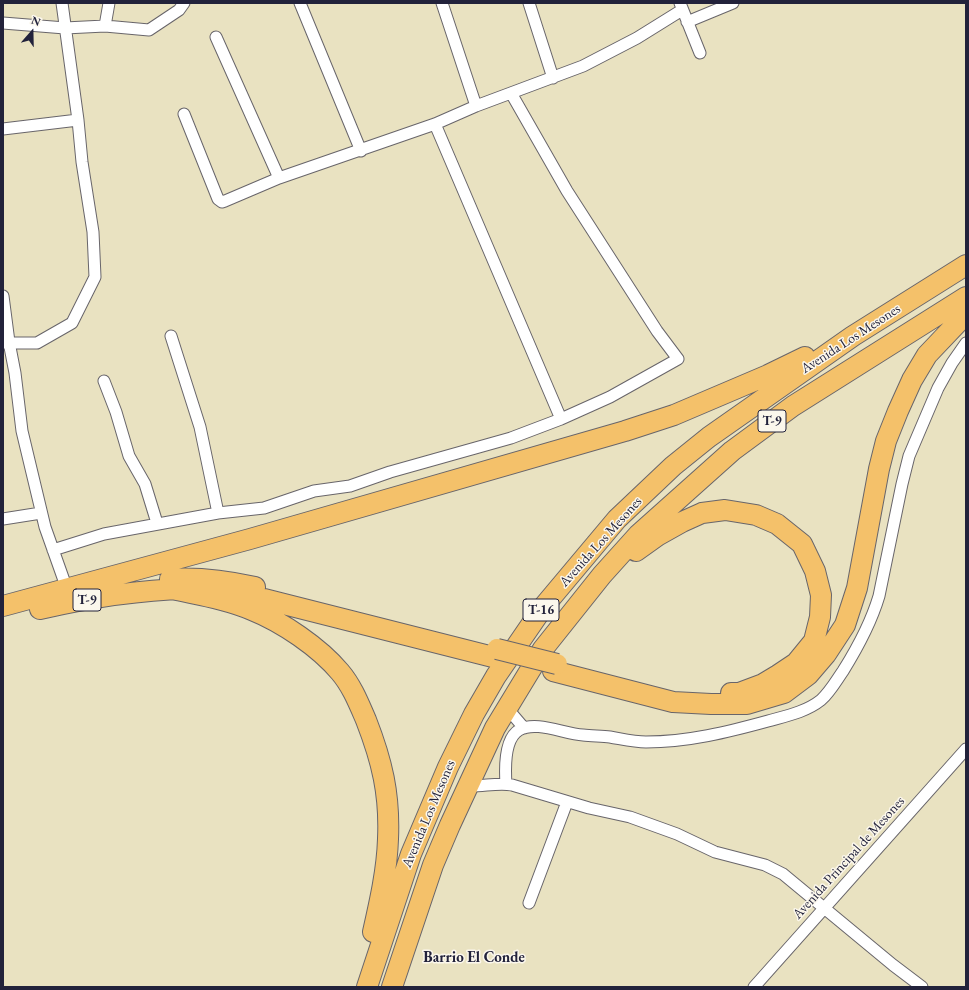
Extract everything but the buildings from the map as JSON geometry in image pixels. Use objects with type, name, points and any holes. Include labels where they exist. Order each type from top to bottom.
[{"type":"highway","name":"Avenida Los Mesones","points":[[367,987],[411,854],[448,766],[474,714],[489,689],[544,606],[617,519],[673,466],[709,437],[853,336],[966,265]]},
{"type":"highway","name":"Avenida Los Mesones","points":[[392,987],[433,865],[467,786],[495,728],[544,649],[565,620],[602,575],[638,535],[732,451],[793,406],[966,297]]},
{"type":"highway","points":[[172,589],[200,588],[264,599],[555,668],[673,702],[747,704],[784,693],[808,675],[826,654],[845,625],[857,588],[879,469],[886,441],[912,380],[927,355],[966,314]]},
{"type":"highway","points":[[67,589],[250,539],[625,432],[689,409],[853,336]]},
{"type":"highway","points":[[555,668],[666,690],[739,693],[763,684],[796,663],[814,640],[820,618],[821,595],[815,571],[802,544],[777,524],[756,515],[725,510],[702,513],[657,536],[602,575]]},
{"type":"highway","points":[[67,589],[132,581],[181,578],[213,580],[256,588],[495,653]]},
{"type":"highway","name":"T-9","points":[[3,606],[67,589]]},
{"type":"highway","points":[[172,589],[217,598],[252,610],[278,623],[319,651],[332,663],[341,673],[359,703],[377,751],[386,785],[388,821],[388,840],[382,891],[361,987]]},
{"type":"highway","name":"T-9","points":[[3,618],[56,605],[111,595],[172,589]]},
{"type":"street","points":[[6,343],[36,343],[72,322],[95,277],[93,232],[82,162],[78,120],[62,3]]},
{"type":"street","points":[[105,26],[109,3]]},
{"type":"street","points":[[3,23],[66,28],[105,26],[148,30],[179,10],[184,3]]},
{"type":"street","points":[[300,3],[361,151]]},
{"type":"street","points":[[442,3],[476,106]]},
{"type":"street","points":[[529,3],[553,78]]},
{"type":"street","points":[[687,22],[733,3]]},
{"type":"street","points":[[184,114],[218,199],[222,202],[279,178],[361,151],[435,124],[476,106],[583,66],[637,38],[681,7],[700,53]]},
{"type":"street","points":[[216,37],[279,178]]},
{"type":"street","points":[[53,550],[104,534],[157,523],[218,512],[264,508],[314,491],[350,486],[390,472],[511,438],[562,419],[610,397],[678,359],[658,331],[567,191],[511,93]]},
{"type":"street","points":[[3,129],[78,120]]},
{"type":"street","points":[[435,124],[562,419]]},
{"type":"street","points":[[3,296],[6,343],[15,373],[22,431],[41,513],[67,589]]},
{"type":"street","points":[[171,336],[200,427],[218,512]]},
{"type":"street","points":[[506,784],[506,761],[509,741],[515,733],[524,728],[543,727],[571,734],[646,742],[682,740],[740,729],[798,712],[821,700],[830,690],[854,653],[869,623],[879,596],[909,456],[938,388],[952,363],[966,343]]},
{"type":"street","points":[[104,381],[116,412],[129,456],[144,484],[157,523]]},
{"type":"street","points":[[3,519],[41,513]]},
{"type":"street","points":[[507,708],[524,728]]},
{"type":"street","name":"Avenida Principal de Mesones","points":[[754,987],[966,749]]},
{"type":"street","points":[[467,786],[506,784],[567,802],[630,817],[677,834],[715,852],[765,865],[782,874],[922,987]]},
{"type":"street","points":[[529,903],[567,802]]},
{"type":"district","name":"Barrio El Conde","points":[[474,958]]}]
